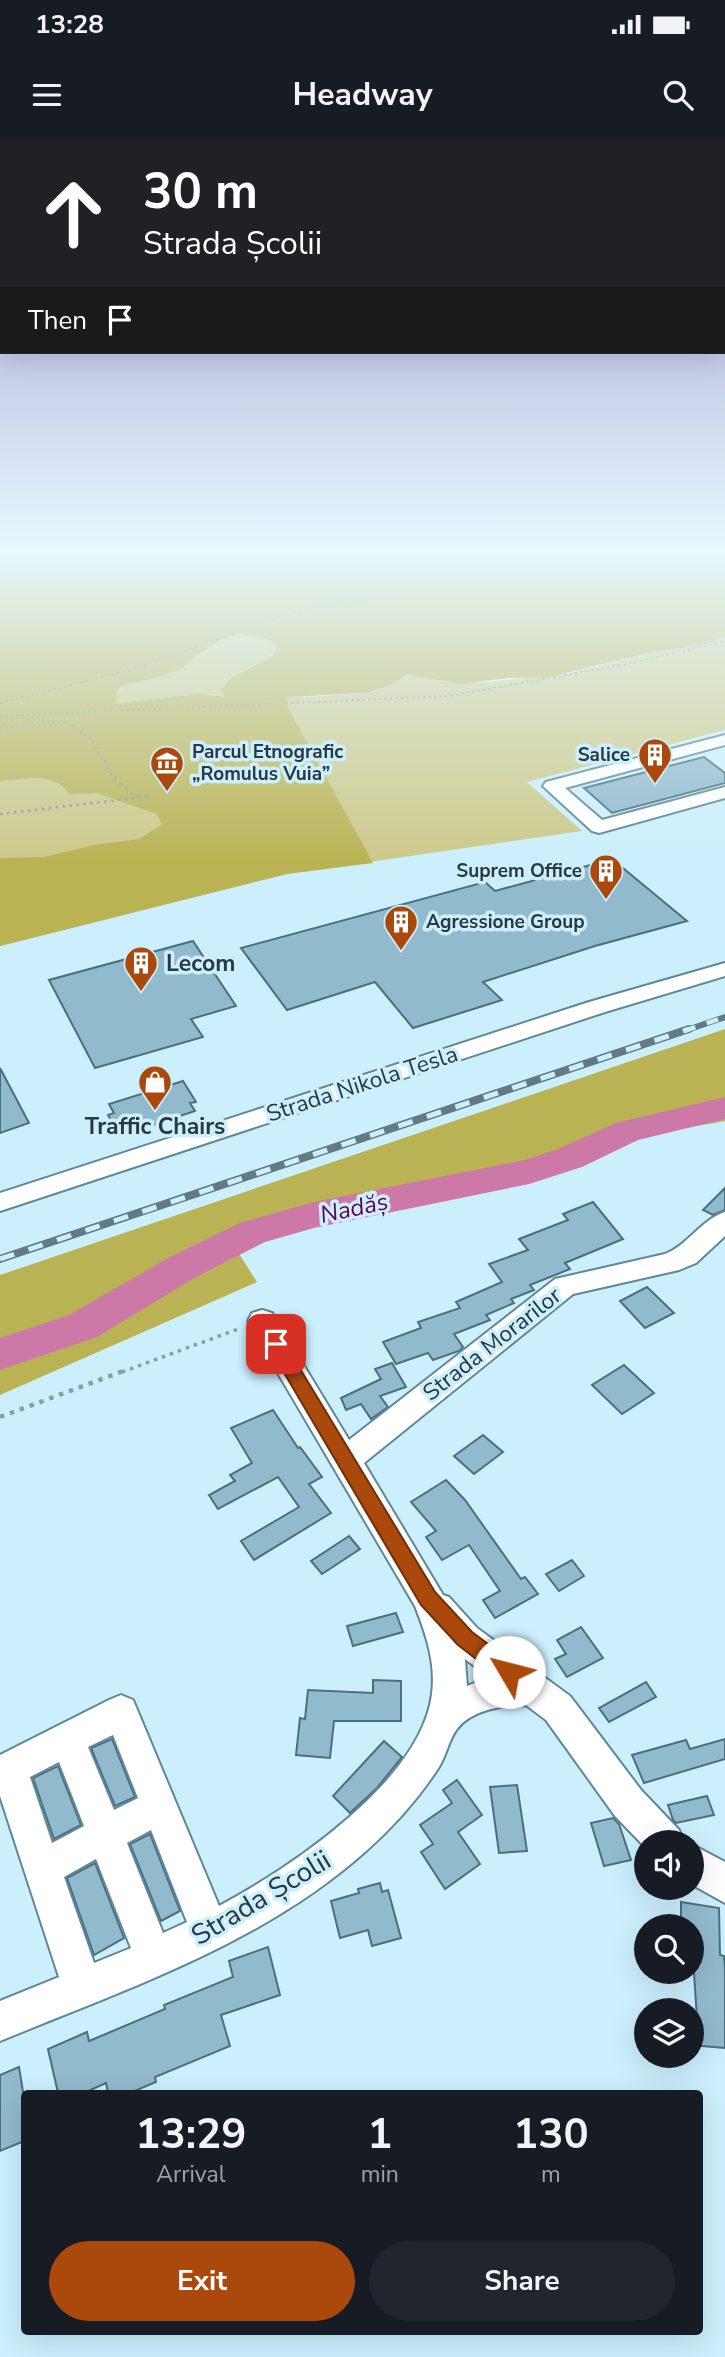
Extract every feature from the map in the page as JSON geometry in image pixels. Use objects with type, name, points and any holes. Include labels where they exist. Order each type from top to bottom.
[{"type":"street","points":[[720,746],[551,786],[599,827],[725,792]]},
{"type":"street","name":"Strada Nikola Tesla","points":[[0,1202],[584,1012],[725,969]]},
{"type":"street","name":"Strada Morarilor","points":[[346,1460],[565,1286],[670,1263],[687,1256],[725,1220]]},
{"type":"street","name":"Strada Școlii","points":[[0,2021],[210,1932],[292,1885],[350,1843],[415,1775],[444,1717],[449,1695],[449,1664],[440,1626],[428,1598],[262,1321]]},
{"type":"street","points":[[428,1598],[465,1639],[558,1708],[628,1803],[654,1830]]},
{"type":"street","points":[[444,1717],[464,1703],[489,1693],[509,1688],[531,1688]]},
{"type":"street","points":[[82,1987],[9,1769],[121,1713],[210,1932]]},
{"type":"street","points":[[68,1740],[154,1958]]},
{"type":"street","points":[[42,1868],[159,1806]]},
{"type":"street","points":[[704,1870],[725,1884]]},
{"type":"path","points":[[0,704],[137,668],[180,653]]},
{"type":"path","points":[[0,716],[448,696],[672,653]]},
{"type":"path","points":[[0,728],[70,724],[89,738],[104,757],[106,768],[124,789],[139,797]]},
{"type":"path","points":[[0,814],[152,796]]},
{"type":"path","points":[[0,1417],[262,1321]]},
{"type":"shaded area","name":"Parcul Etnografic „Romulus Vuia”","points":[[0,653],[201,653],[178,670],[164,676],[120,688],[114,704],[198,694],[225,697],[221,690],[231,678],[274,653],[647,653],[545,678],[508,678],[461,684],[408,675],[383,688],[366,693],[287,697],[288,708],[373,863],[287,874],[0,946],[0,858],[44,857],[94,845],[139,839],[162,825],[157,814],[97,793],[69,794],[63,786],[55,782],[28,778],[0,781]]},
{"type":"shaded area","points":[[200,653],[274,653],[231,678],[221,690],[305,697],[375,691],[400,678],[417,675],[451,683],[490,682],[571,673],[647,653],[725,653],[725,730],[527,782],[582,831],[287,874],[0,946],[0,705],[116,693],[135,682],[166,675]]},
{"type":"shaded area","points":[[725,1029],[725,1121],[641,1136],[557,1170],[495,1189],[308,1226],[236,1249],[257,1282],[0,1395],[0,1275]]},
{"type":"building","name":"Salice","points":[[704,757],[725,773],[725,783],[612,813],[584,788]]},
{"type":"building","name":"Agressione Group","points":[[612,859],[687,921],[595,946],[483,982],[502,1000],[413,1028],[375,982],[287,1010],[241,948],[485,882],[495,891]]},
{"type":"building","name":"Lecom","points":[[193,941],[236,1006],[191,1019],[203,1037],[95,1068],[49,980]]},
{"type":"building","points":[[0,1068],[29,1123],[0,1133]]},
{"type":"building","points":[[183,1081],[196,1102],[190,1103],[195,1111],[120,1136],[108,1115],[114,1113],[109,1104]]},
{"type":"building","points":[[725,1188],[725,1210],[713,1215],[703,1210]]},
{"type":"building","points":[[593,1202],[623,1239],[565,1263],[570,1269],[530,1285],[534,1290],[511,1299],[514,1303],[486,1315],[490,1320],[454,1334],[463,1347],[459,1351],[433,1360],[428,1353],[396,1364],[383,1342],[421,1328],[418,1322],[460,1308],[456,1302],[502,1282],[489,1264],[528,1250],[519,1239],[568,1220],[563,1214]]},
{"type":"building","points":[[647,1287],[674,1313],[645,1328],[620,1301]]},
{"type":"building","points":[[392,1363],[406,1387],[380,1396],[388,1407],[371,1419],[361,1404],[346,1410],[341,1398],[381,1379],[375,1369]]},
{"type":"building","points":[[624,1365],[654,1393],[622,1414],[592,1385]]},
{"type":"building","points":[[273,1410],[298,1448],[300,1447],[322,1477],[309,1484],[331,1513],[254,1560],[241,1541],[299,1507],[278,1477],[218,1509],[209,1495],[235,1481],[230,1475],[252,1463],[231,1428]]},
{"type":"building","points":[[483,1435],[503,1452],[474,1474],[454,1456]]},
{"type":"building","points":[[446,1480],[465,1500],[521,1579],[525,1577],[538,1594],[495,1618],[483,1600],[500,1591],[469,1545],[442,1560],[426,1537],[436,1531],[411,1502]]},
{"type":"building","points":[[349,1536],[360,1549],[322,1574],[311,1561]]},
{"type":"building","points":[[572,1560],[584,1576],[559,1591],[546,1574]]},
{"type":"building","points":[[396,1613],[403,1632],[353,1646],[347,1626]]},
{"type":"building","points":[[581,1627],[603,1658],[567,1677],[555,1659],[566,1654],[557,1640]]},
{"type":"building","points":[[373,1680],[401,1681],[401,1721],[334,1721],[330,1758],[296,1755],[300,1718],[305,1719],[308,1690],[373,1693]]},
{"type":"building","points":[[646,1682],[656,1697],[609,1722],[599,1708]]},
{"type":"building","points":[[112,1739],[135,1797],[115,1806],[91,1748]]},
{"type":"building","points":[[725,1739],[725,1759],[644,1783],[632,1755],[686,1740],[690,1749]]},
{"type":"building","points":[[384,1741],[402,1757],[377,1788],[350,1813],[333,1796]]},
{"type":"building","points":[[58,1766],[81,1825],[54,1839],[33,1778]]},
{"type":"building","points":[[457,1780],[482,1815],[458,1832],[480,1864],[445,1889],[421,1852],[433,1844],[420,1825],[452,1803],[443,1790]]},
{"type":"building","points":[[517,1785],[527,1851],[499,1853],[490,1787]]},
{"type":"building","points":[[707,1796],[714,1815],[676,1823],[673,1820],[668,1805]]},
{"type":"building","points":[[613,1818],[619,1824],[631,1860],[604,1866],[591,1823]]},
{"type":"building","points":[[150,1834],[180,1911],[161,1921],[130,1844]]},
{"type":"building","points":[[95,1863],[124,1938],[94,1955],[67,1878]]},
{"type":"building","points":[[380,1883],[382,1892],[388,1890],[401,1938],[372,1946],[368,1930],[340,1938],[331,1901],[359,1893],[358,1889]]},
{"type":"building","points":[[681,1902],[719,1908],[720,1955],[724,1956],[725,1968],[725,2048],[704,2046],[704,1998],[696,1998],[695,1984],[704,1984],[704,1914],[681,1914]]},
{"type":"building","points":[[268,1947],[280,1995],[221,2015],[230,2046],[155,2077],[156,2082],[137,2090],[107,2090],[106,2083],[91,2090],[57,2090],[48,2049],[87,2032],[89,2041],[165,2009],[164,2005],[233,1977],[229,1961]]},
{"type":"building","points":[[19,2067],[23,2090],[21,2142],[0,2151],[0,2075]]},
{"type":"waterway","name":"Nadăș","points":[[0,1354],[83,1326],[183,1267],[253,1232],[314,1215],[529,1172],[570,1158],[628,1131],[725,1108]]},
{"type":"railway","points":[[684,1031],[725,1017]]},
{"type":"railway","points":[[0,1259],[689,1029]]},
{"type":"place","name":"Salice","points":[[655,785]]},
{"type":"place","name":"Parcul Etnografic „Romulus Vuia”","points":[[167,793]]},
{"type":"place","name":"Suprem Office","points":[[606,901]]},
{"type":"place","name":"Agressione Group","points":[[401,952]]},
{"type":"place","name":"Lecom","points":[[141,993]]},
{"type":"place","name":"Traffic Chairs","points":[[155,1112]]},
{"type":"route","points":[[276,1344],[428,1598],[465,1639],[509,1672]]}]
